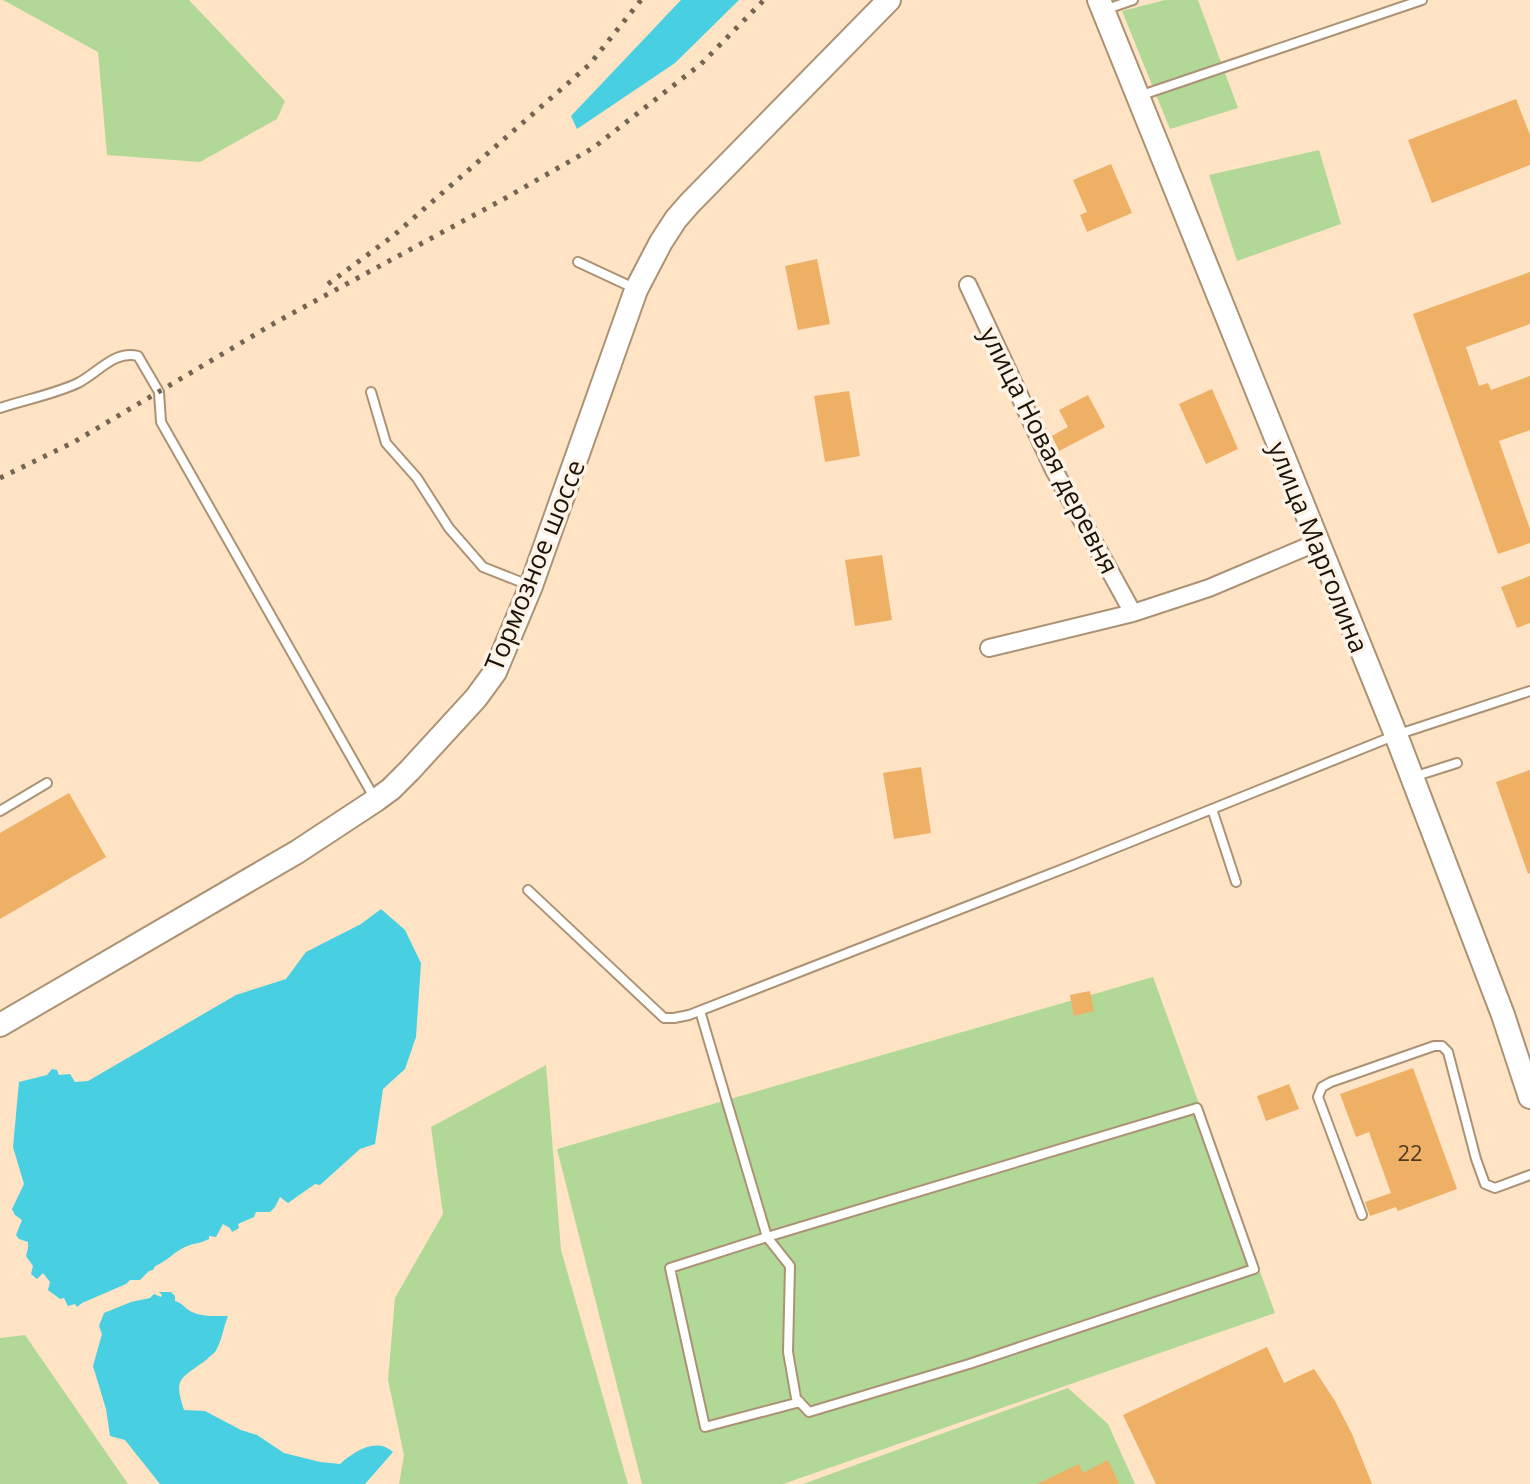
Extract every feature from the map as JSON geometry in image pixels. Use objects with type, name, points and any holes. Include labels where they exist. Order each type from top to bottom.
[{"type":"street","name":"Тормозное шоссе","points":[[0,1025],[297,852],[376,800],[410,770],[476,698],[495,672],[531,586],[636,290],[649,262],[676,219],[889,0]]},
{"type":"street","name":"улица Марголина","points":[[1101,5],[1396,735],[1503,1015],[1530,1097]]},
{"type":"street","name":"улица Новая деревня","points":[[968,285],[1054,470],[1133,613]]},
{"type":"street","points":[[989,648],[1133,613],[1209,588],[1318,542]]},
{"type":"lane","points":[[1101,5],[1133,0]]},
{"type":"lane","points":[[1138,96],[1422,0]]},
{"type":"lane","points":[[578,262],[636,290]]},
{"type":"lane","points":[[0,408],[77,383],[120,355],[128,353],[138,356],[159,392],[161,422],[376,800]]},
{"type":"lane","points":[[371,392],[386,443],[417,478],[449,528],[483,567],[531,586]]},
{"type":"lane","points":[[528,890],[664,1018],[674,1018],[700,1011],[1396,735],[1530,691]]},
{"type":"lane","points":[[1412,777],[1457,763]]},
{"type":"lane","points":[[0,811],[47,783]]},
{"type":"lane","points":[[1212,809],[1236,882]]},
{"type":"lane","points":[[700,1011],[767,1237],[790,1266],[788,1352],[796,1398],[800,1402],[809,1412],[969,1364],[1254,1269],[1197,1108],[767,1237],[670,1268],[705,1427],[800,1402]]},
{"type":"lane","points":[[1362,1215],[1318,1097],[1322,1087],[1434,1046],[1442,1046],[1448,1052],[1485,1184],[1495,1188],[1530,1175]]},
{"type":"green space","points":[[3,0],[189,0],[285,101],[277,119],[200,162],[107,155],[98,52]]},
{"type":"green space","points":[[1165,0],[1198,0],[1238,108],[1170,129],[1122,11]]},
{"type":"green space","points":[[1319,150],[1341,224],[1237,261],[1209,175]]},
{"type":"green space","points":[[1153,977],[1275,1313],[783,1484],[642,1484],[557,1149]]},
{"type":"green space","points":[[546,1065],[561,1250],[628,1484],[399,1484],[404,1455],[388,1380],[395,1298],[443,1214],[431,1127]]},
{"type":"green space","points":[[25,1335],[128,1484],[0,1484],[0,1338]]},
{"type":"green space","points":[[1068,1388],[1108,1424],[1135,1484],[803,1484]]},
{"type":"water","points":[[681,0],[739,0],[675,63],[577,129],[571,116]]},
{"type":"water","points":[[381,909],[405,930],[421,963],[416,1037],[405,1069],[383,1089],[375,1144],[360,1149],[320,1185],[315,1184],[288,1203],[280,1197],[270,1212],[256,1212],[254,1217],[238,1224],[239,1228],[232,1232],[223,1224],[216,1237],[209,1236],[209,1239],[180,1249],[140,1280],[130,1280],[77,1307],[75,1304],[68,1306],[64,1298],[60,1299],[48,1290],[50,1282],[43,1273],[37,1279],[31,1274],[33,1266],[26,1256],[28,1242],[16,1235],[22,1220],[12,1209],[24,1184],[13,1147],[19,1082],[47,1075],[52,1069],[57,1070],[59,1075],[70,1074],[75,1082],[88,1081],[236,995],[286,979],[306,952],[361,924]]},
{"type":"water","points":[[159,1292],[171,1292],[175,1301],[196,1314],[228,1316],[215,1352],[182,1380],[179,1391],[184,1410],[205,1411],[257,1435],[284,1453],[320,1462],[340,1464],[373,1446],[393,1452],[365,1484],[160,1484],[125,1440],[110,1436],[106,1409],[93,1366],[104,1313],[154,1294],[161,1297]]},
{"type":"building","points":[[1516,99],[1530,135],[1530,165],[1432,203],[1408,140]]},
{"type":"building","points":[[1111,164],[1132,213],[1087,232],[1080,215],[1087,212],[1073,180]]},
{"type":"building","points":[[817,259],[830,324],[798,330],[785,266]]},
{"type":"building","points":[[1530,272],[1530,324],[1466,347],[1479,386],[1488,383],[1491,390],[1530,376],[1530,430],[1499,441],[1530,529],[1530,543],[1498,554],[1413,314]]},
{"type":"building","points":[[1212,389],[1238,449],[1206,464],[1179,404]]},
{"type":"building","points":[[849,391],[860,456],[825,462],[814,396]]},
{"type":"building","points":[[1088,395],[1105,427],[1059,451],[1052,436],[1068,427],[1059,410]]},
{"type":"building","points":[[882,555],[892,620],[855,626],[845,560]]},
{"type":"building","points":[[1530,576],[1530,623],[1517,628],[1501,587]]},
{"type":"building","points":[[921,767],[931,833],[894,839],[883,773]]},
{"type":"building","points":[[1530,770],[1530,873],[1528,874],[1496,782]]},
{"type":"building","points":[[69,793],[106,857],[0,919],[0,833]]},
{"type":"building","points":[[1090,991],[1094,1011],[1074,1016],[1070,995]]},
{"type":"building","points":[[1413,1068],[1457,1189],[1398,1211],[1396,1207],[1370,1216],[1365,1202],[1391,1193],[1369,1132],[1356,1137],[1340,1094]]},
{"type":"building","points":[[1289,1084],[1299,1109],[1266,1121],[1257,1096]]},
{"type":"building","points":[[1267,1347],[1284,1383],[1314,1369],[1352,1434],[1372,1484],[1156,1484],[1123,1415]]},
{"type":"building","points":[[1108,1460],[1119,1484],[1037,1484],[1079,1464],[1083,1473]]},
{"type":"railway","points":[[328,284],[393,236],[590,64],[641,0]]},
{"type":"railway","points":[[0,478],[74,442],[278,321],[593,148],[701,64],[764,0]]}]
